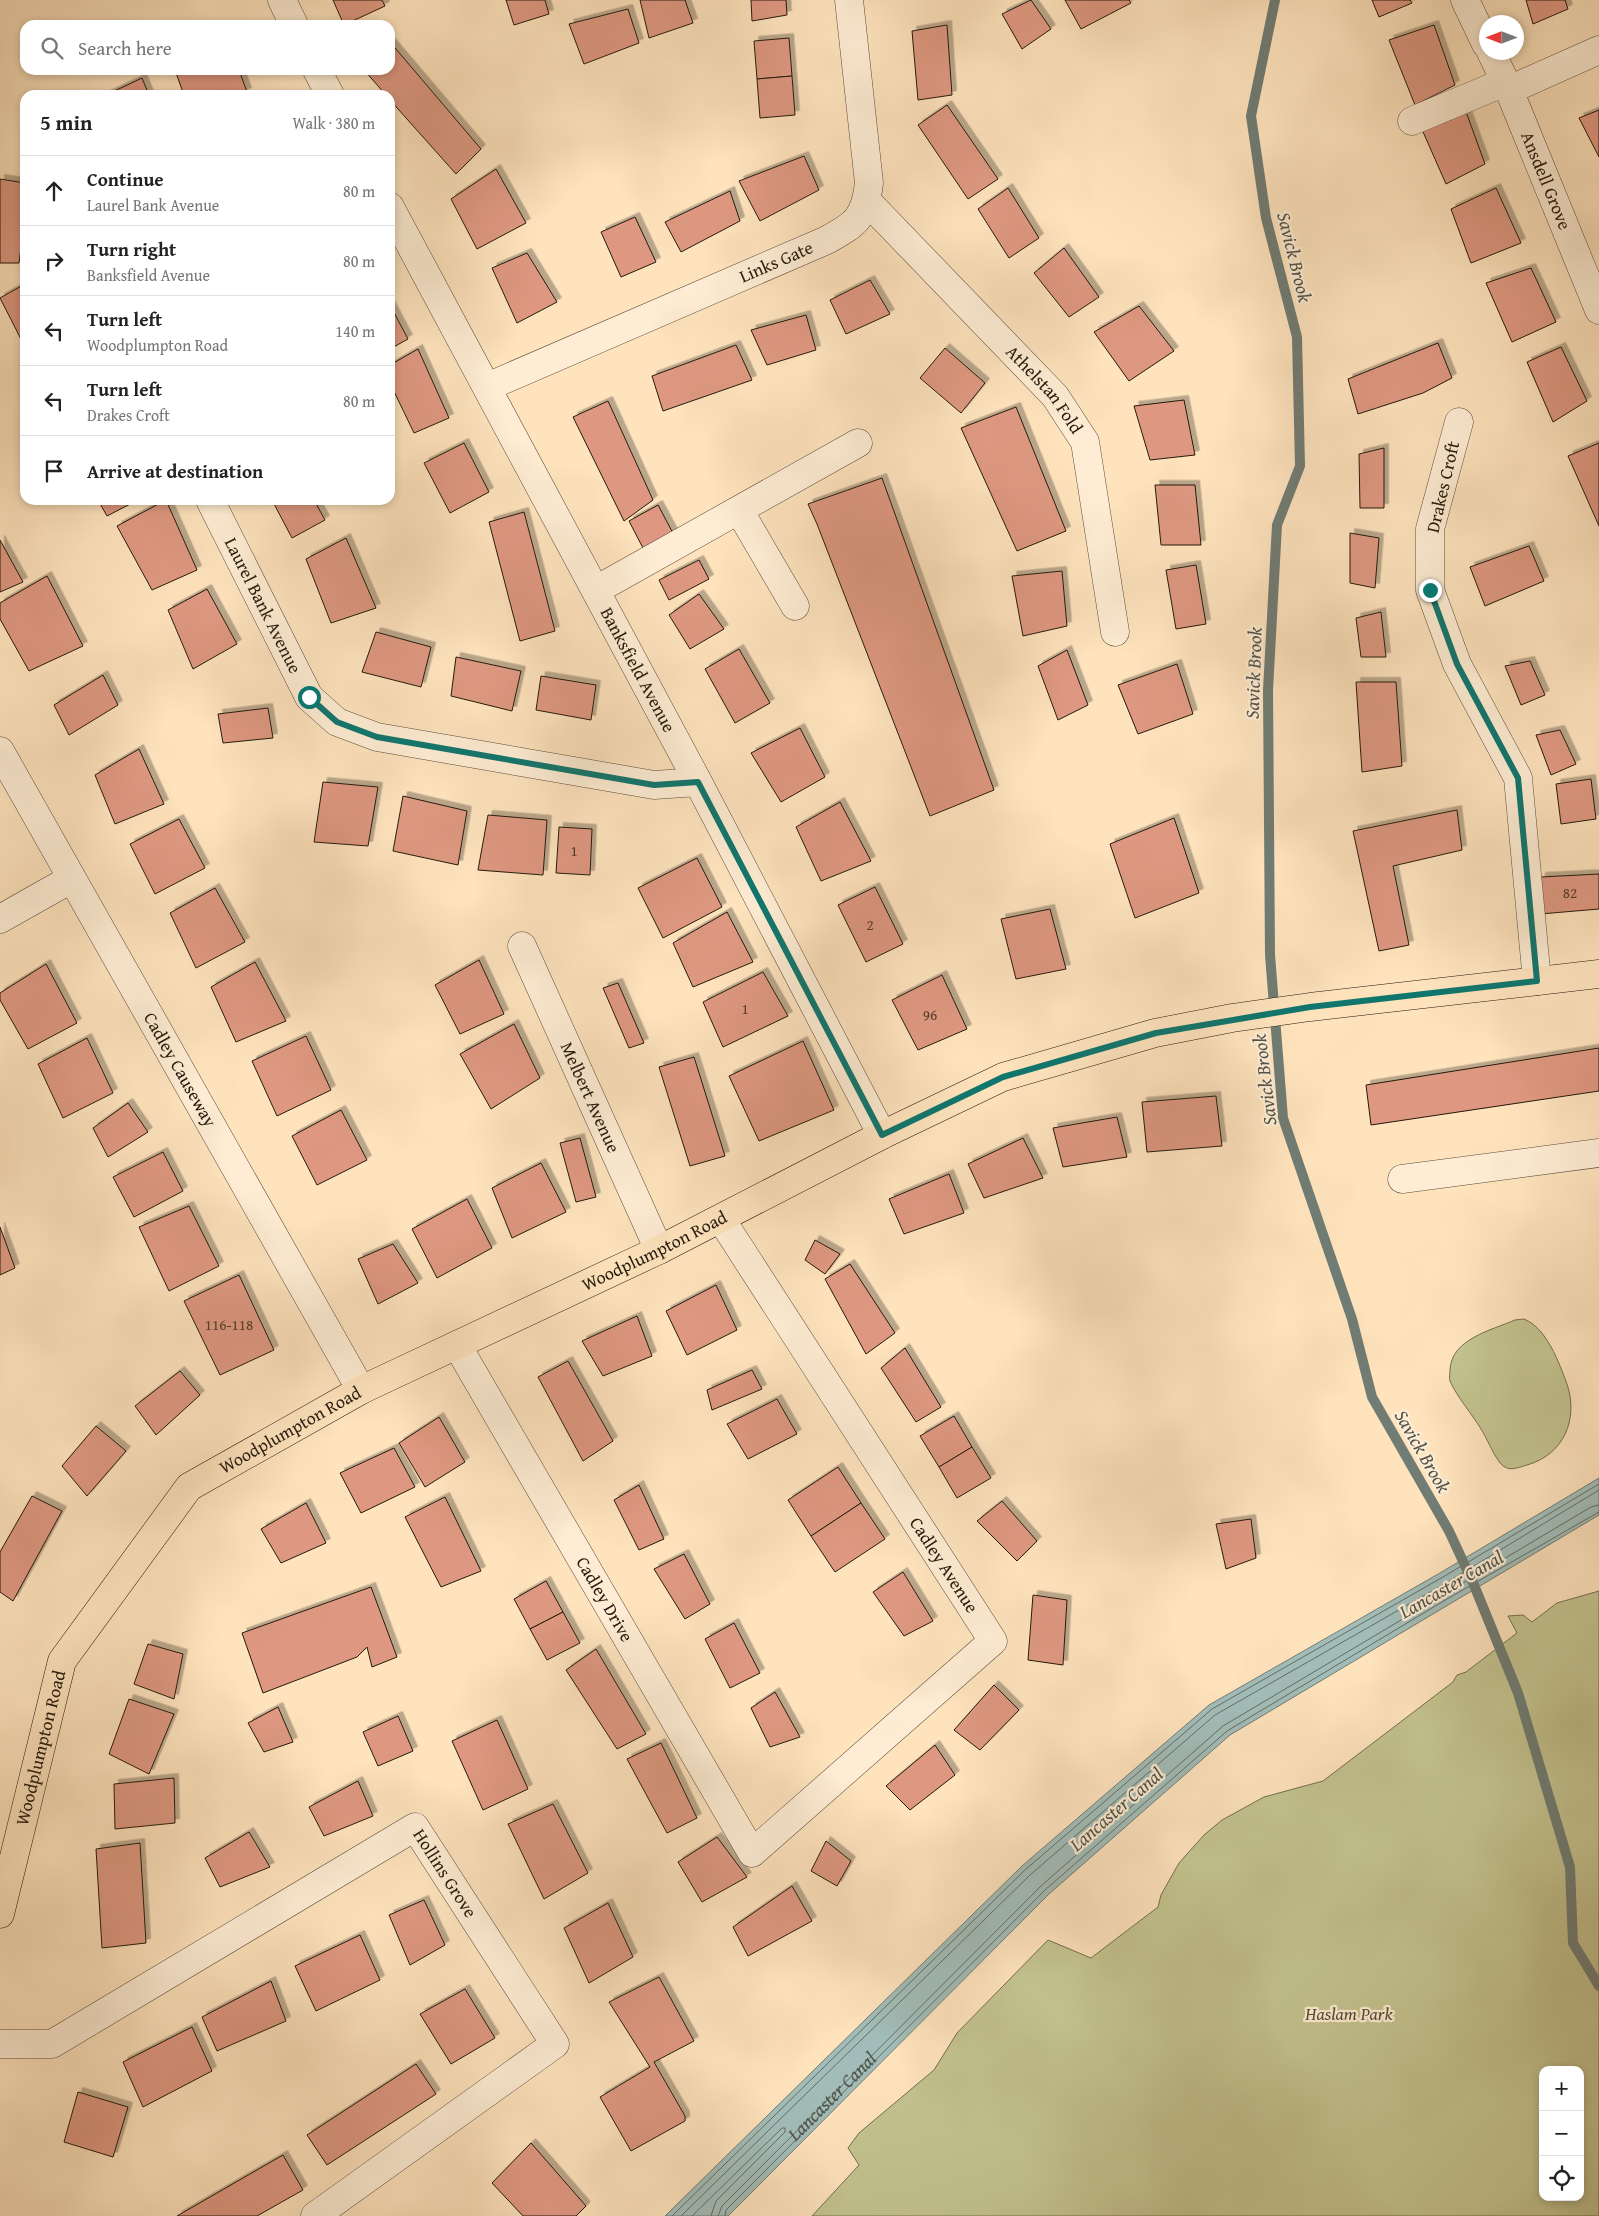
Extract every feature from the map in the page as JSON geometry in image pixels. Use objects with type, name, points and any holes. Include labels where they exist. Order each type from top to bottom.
[{"type":"main road","name":"Woodplumpton Road","points":[[0,1914],[6,1874],[62,1661],[189,1487],[361,1390],[659,1250],[882,1135],[1003,1077],[1156,1033],[1232,1018],[1310,1007],[1599,974]]},
{"type":"street","points":[[282,0],[292,20]]},
{"type":"street","name":"Links Gate","points":[[487,387],[827,240],[854,225],[867,201],[869,182],[849,0]]},
{"type":"street","points":[[1465,0],[1479,29]]},
{"type":"street","points":[[1412,121],[1599,50]]},
{"type":"street","name":"Ansdell Grove","points":[[1495,60],[1599,310]]},
{"type":"street","points":[[320,75],[327,90]]},
{"type":"street","name":"Athelstan Fold","points":[[867,201],[1055,396],[1085,442],[1114,632]]},
{"type":"street","name":"Banksfield Avenue","points":[[395,217],[698,782],[882,1135]]},
{"type":"street","name":"Drakes Croft","points":[[1459,422],[1430,528],[1430,590],[1457,664],[1518,778],[1537,981]]},
{"type":"street","points":[[596,590],[858,443]]},
{"type":"street","name":"Laurel Bank Avenue","points":[[213,505],[309,697],[337,722],[377,737],[654,785],[698,782]]},
{"type":"street","points":[[740,510],[795,606]]},
{"type":"street","name":"Cadley Causeway","points":[[0,751],[361,1390]]},
{"type":"street","points":[[0,919],[71,879]]},
{"type":"street","name":"Melbert Avenue","points":[[522,946],[659,1250]]},
{"type":"street","points":[[1402,1179],[1599,1153]]},
{"type":"street","name":"Cadley Avenue","points":[[721,1219],[993,1641],[752,1853]]},
{"type":"street","name":"Cadley Drive","points":[[457,1345],[752,1853]]},
{"type":"street","name":"Hollins Grove","points":[[0,2044],[52,2044],[415,1827],[555,2044],[315,2216]]},
{"type":"green space","points":[[1524,1319],[1539,1330],[1551,1347],[1567,1384],[1571,1410],[1565,1434],[1550,1453],[1540,1460],[1510,1469],[1499,1461],[1481,1429],[1457,1393],[1450,1381],[1450,1370],[1452,1359],[1465,1343],[1485,1332],[1515,1320]]},
{"type":"green space","name":"Haslam Park","points":[[1599,1591],[1599,2216],[812,2216],[859,2165],[848,2148],[859,2133],[934,2070],[957,2033],[1048,1940],[1091,1958],[1158,1907],[1161,1895],[1179,1863],[1204,1835],[1222,1820],[1264,1797],[1323,1781],[1453,1682],[1457,1675],[1466,1672],[1517,1633],[1508,1616],[1523,1615],[1532,1622],[1557,1603]]},
{"type":"water","name":"Lancaster Canal","points":[[1599,1478],[1599,1515],[1230,1735],[1049,1894],[728,2216],[665,2216],[1022,1866],[1209,1705],[1440,1573]]},
{"type":"building","points":[[333,0],[382,0],[385,6],[355,20],[342,20]]},
{"type":"building","points":[[506,0],[545,0],[549,14],[514,25]]},
{"type":"building","points":[[640,0],[685,0],[693,23],[649,38]]},
{"type":"building","points":[[751,0],[786,0],[787,15],[752,21]]},
{"type":"building","points":[[1031,0],[1051,29],[1022,49],[1002,14]]},
{"type":"building","points":[[1065,0],[1129,0],[1131,3],[1081,29]]},
{"type":"building","points":[[1372,0],[1410,0],[1412,3],[1379,17]]},
{"type":"building","points":[[1526,0],[1565,0],[1568,9],[1533,24]]},
{"type":"building","points":[[628,9],[639,43],[584,64],[569,24]]},
{"type":"building","points":[[947,25],[952,95],[918,100],[912,31]]},
{"type":"building","points":[[1434,25],[1455,85],[1415,105],[1389,40]]},
{"type":"building","points":[[789,38],[792,76],[757,79],[754,41]]},
{"type":"building","points":[[395,48],[481,149],[456,174],[395,106],[395,90],[382,90],[368,75],[395,75]]},
{"type":"building","points":[[177,75],[241,75],[246,90],[182,90]]},
{"type":"building","points":[[792,76],[795,115],[760,118],[757,79]]},
{"type":"building","points":[[142,78],[147,90],[117,90]]},
{"type":"building","points":[[947,105],[998,179],[968,199],[918,125]]},
{"type":"building","points":[[1465,109],[1485,164],[1446,184],[1420,125]]},
{"type":"building","points":[[1599,110],[1599,157],[1579,118]]},
{"type":"building","points":[[804,156],[819,190],[760,221],[739,181]]},
{"type":"building","points":[[496,169],[526,223],[477,249],[451,199]]},
{"type":"building","points":[[0,179],[20,182],[20,255],[19,263],[0,263]]},
{"type":"building","points":[[1008,188],[1039,238],[1009,258],[978,209]]},
{"type":"building","points":[[1496,188],[1521,243],[1471,263],[1451,209]]},
{"type":"building","points":[[730,191],[740,221],[681,252],[665,222]]},
{"type":"building","points":[[635,217],[656,262],[621,277],[601,232]]},
{"type":"building","points":[[1064,248],[1099,297],[1069,317],[1034,273]]},
{"type":"building","points":[[527,253],[557,302],[517,323],[492,268]]},
{"type":"building","points":[[1531,268],[1556,322],[1512,342],[1486,283]]},
{"type":"building","points":[[870,280],[890,314],[846,334],[830,300]]},
{"type":"building","points":[[20,287],[20,337],[0,298]]},
{"type":"building","points":[[1139,306],[1174,351],[1129,381],[1094,332]]},
{"type":"building","points":[[395,314],[408,339],[395,346]]},
{"type":"building","points":[[806,315],[816,350],[767,365],[751,330]]},
{"type":"building","points":[[1438,343],[1452,378],[1423,393],[1358,414],[1348,379]]},
{"type":"building","points":[[736,345],[752,380],[663,411],[652,376]]},
{"type":"building","points":[[1561,347],[1587,401],[1553,422],[1527,362]]},
{"type":"building","points":[[945,348],[985,383],[961,413],[920,378]]},
{"type":"building","points":[[418,349],[449,418],[414,433],[395,393],[395,362]]},
{"type":"building","points":[[1184,400],[1195,455],[1150,460],[1134,406]]},
{"type":"building","points":[[608,401],[653,500],[624,521],[573,417]]},
{"type":"building","points":[[1016,407],[1066,531],[1017,551],[961,428]]},
{"type":"building","points":[[464,443],[489,492],[450,513],[424,463]]},
{"type":"building","points":[[1599,443],[1599,526],[1568,456]]},
{"type":"building","points":[[1384,448],[1384,508],[1360,508],[1359,454]]},
{"type":"building","points":[[882,478],[994,790],[930,816],[808,504]]},
{"type":"building","points":[[1155,485],[1195,485],[1201,545],[1161,545]]},
{"type":"building","points":[[101,505],[128,505],[107,516]]},
{"type":"building","points":[[157,505],[168,505],[197,570],[152,590],[117,526]]},
{"type":"building","points":[[275,505],[317,505],[325,520],[292,538]]},
{"type":"building","points":[[658,505],[674,535],[644,550],[629,521]]},
{"type":"building","points":[[524,512],[555,631],[520,641],[489,522]]},
{"type":"building","points":[[1350,533],[1379,538],[1375,588],[1350,583]]},
{"type":"building","points":[[346,538],[376,608],[331,623],[306,559]]},
{"type":"building","points":[[0,540],[23,582],[0,592]]},
{"type":"building","points":[[1529,546],[1544,581],[1485,606],[1470,567]]},
{"type":"building","points":[[699,560],[709,579],[669,600],[659,580]]},
{"type":"building","points":[[1196,565],[1206,624],[1176,629],[1166,570]]},
{"type":"building","points":[[1062,571],[1067,626],[1023,636],[1012,576]]},
{"type":"building","points":[[47,576],[83,646],[29,671],[0,619],[0,603]]},
{"type":"building","points":[[207,589],[237,644],[193,669],[168,610]]},
{"type":"building","points":[[699,594],[724,629],[690,649],[669,615]]},
{"type":"building","points":[[1381,612],[1386,657],[1361,657],[1356,618]]},
{"type":"building","points":[[376,632],[431,647],[421,687],[362,672]]},
{"type":"building","points":[[739,649],[770,703],[735,723],[705,669]]},
{"type":"building","points":[[1067,650],[1088,705],[1058,720],[1038,666]]},
{"type":"building","points":[[456,657],[521,671],[512,711],[451,696]]},
{"type":"building","points":[[1530,661],[1545,695],[1521,705],[1505,666]]},
{"type":"building","points":[[1177,664],[1193,714],[1138,734],[1118,685]]},
{"type":"building","points":[[103,675],[118,705],[69,735],[54,705]]},
{"type":"building","points":[[541,676],[596,685],[591,720],[536,710]]},
{"type":"building","points":[[1356,682],[1396,682],[1402,766],[1362,772]]},
{"type":"building","points":[[268,708],[273,738],[223,743],[218,714]]},
{"type":"building","points":[[800,728],[825,777],[781,802],[751,753]]},
{"type":"building","points":[[1560,730],[1576,764],[1551,775],[1536,735]]},
{"type":"building","points":[[139,749],[164,804],[115,824],[95,775]]},
{"type":"building","points":[[1591,779],[1596,819],[1561,824],[1556,784]]},
{"type":"building","points":[[323,782],[378,787],[368,846],[314,842]]},
{"type":"building","points":[[403,796],[467,811],[458,865],[393,851]]},
{"type":"building","points":[[840,802],[871,861],[821,881],[796,827]]},
{"type":"building","points":[[1457,810],[1462,850],[1393,866],[1409,945],[1379,951],[1353,831]]},
{"type":"building","points":[[488,815],[547,820],[543,875],[478,870]]},
{"type":"building","points":[[1174,818],[1199,893],[1135,918],[1110,844]]},
{"type":"building","points":[[179,819],[205,868],[155,894],[130,844]]},
{"type":"building","points":[[559,827],[592,829],[590,875],[556,873]]},
{"type":"building","points":[[697,858],[722,907],[663,938],[638,888]]},
{"type":"building","points":[[1599,874],[1599,909],[1540,914],[1541,877]]},
{"type":"building","points":[[875,887],[903,944],[866,962],[838,905]]},
{"type":"building","points":[[215,888],[245,942],[196,968],[170,913]]},
{"type":"building","points":[[1050,909],[1066,969],[1016,979],[1001,919]]},
{"type":"building","points":[[727,912],[753,962],[693,987],[673,943]]},
{"type":"building","points":[[479,960],[504,1014],[460,1034],[435,985]]},
{"type":"building","points":[[255,962],[286,1021],[236,1042],[211,987]]},
{"type":"building","points":[[46,964],[77,1023],[28,1049],[0,1000],[0,993]]},
{"type":"building","points":[[763,972],[788,1016],[723,1047],[703,1002]]},
{"type":"building","points":[[942,975],[967,1029],[918,1050],[892,1000]]},
{"type":"building","points":[[618,983],[644,1043],[629,1048],[603,988]]},
{"type":"building","points":[[514,1024],[540,1078],[491,1109],[460,1054]]},
{"type":"building","points":[[306,1036],[331,1090],[277,1116],[252,1061]]},
{"type":"building","points":[[87,1038],[113,1093],[63,1118],[38,1064]]},
{"type":"building","points":[[803,1041],[834,1110],[759,1141],[729,1076]]},
{"type":"building","points":[[1599,1048],[1599,1091],[1371,1125],[1366,1085]]},
{"type":"building","points":[[694,1057],[725,1156],[690,1166],[659,1067]]},
{"type":"building","points":[[1216,1096],[1222,1146],[1147,1152],[1142,1102]]},
{"type":"building","points":[[128,1103],[148,1132],[108,1157],[93,1128]]},
{"type":"building","points":[[341,1110],[367,1160],[317,1185],[292,1136]]},
{"type":"building","points":[[1117,1117],[1127,1157],[1063,1167],[1053,1128]]},
{"type":"building","points":[[580,1138],[596,1197],[576,1202],[560,1143]]},
{"type":"building","points":[[1023,1138],[1043,1178],[984,1198],[968,1164]]},
{"type":"building","points":[[163,1152],[183,1191],[134,1217],[113,1177]]},
{"type":"building","points":[[541,1163],[566,1212],[512,1238],[492,1188]]},
{"type":"building","points":[[949,1174],[964,1213],[904,1234],[889,1199]]},
{"type":"building","points":[[467,1199],[492,1248],[437,1278],[412,1229]]},
{"type":"building","points":[[189,1206],[219,1266],[169,1291],[139,1227]]},
{"type":"building","points":[[0,1227],[15,1268],[0,1275]]},
{"type":"building","points":[[815,1240],[840,1254],[825,1274],[805,1260]]},
{"type":"building","points":[[393,1244],[418,1283],[378,1304],[358,1259]]},
{"type":"building","points":[[850,1264],[895,1333],[866,1354],[825,1279]]},
{"type":"building","points":[[239,1275],[274,1350],[220,1375],[184,1301]]},
{"type":"building","points":[[716,1285],[737,1330],[687,1355],[666,1311]]},
{"type":"building","points":[[637,1316],[652,1356],[603,1376],[582,1341]]},
{"type":"building","points":[[905,1348],[941,1407],[916,1422],[881,1368]]},
{"type":"building","points":[[568,1361],[613,1441],[583,1461],[538,1377]]},
{"type":"building","points":[[752,1370],[762,1389],[712,1410],[707,1390]]},
{"type":"building","points":[[180,1371],[200,1395],[156,1435],[135,1406]]},
{"type":"building","points":[[777,1399],[797,1434],[748,1459],[727,1424]]},
{"type":"building","points":[[954,1416],[972,1447],[939,1467],[920,1436]]},
{"type":"building","points":[[439,1417],[465,1462],[425,1487],[399,1443]]},
{"type":"building","points":[[96,1426],[126,1451],[87,1496],[62,1466]]},
{"type":"building","points":[[972,1447],[991,1478],[957,1498],[939,1467]]},
{"type":"building","points":[[394,1448],[415,1487],[361,1513],[340,1473]]},
{"type":"building","points":[[838,1467],[861,1503],[811,1536],[788,1500]]},
{"type":"building","points":[[639,1485],[664,1539],[639,1550],[614,1500]]},
{"type":"building","points":[[32,1496],[62,1511],[13,1601],[0,1592],[0,1552]]},
{"type":"building","points":[[445,1497],[481,1571],[441,1587],[405,1517]]},
{"type":"building","points":[[1002,1501],[1037,1541],[1017,1561],[977,1521]]},
{"type":"building","points":[[306,1503],[326,1543],[281,1563],[261,1529]]},
{"type":"building","points":[[861,1503],[885,1539],[835,1572],[811,1536]]},
{"type":"building","points":[[1251,1519],[1256,1558],[1226,1569],[1216,1524]]},
{"type":"building","points":[[684,1554],[710,1604],[685,1619],[654,1569]]},
{"type":"building","points":[[903,1572],[933,1621],[904,1636],[873,1592]]},
{"type":"building","points":[[546,1581],[563,1612],[530,1629],[514,1599]]},
{"type":"building","points":[[371,1587],[397,1657],[372,1667],[367,1647],[357,1657],[263,1693],[242,1633]]},
{"type":"building","points":[[1033,1595],[1067,1600],[1063,1665],[1028,1660]]},
{"type":"building","points":[[563,1612],[580,1643],[547,1660],[530,1629]]},
{"type":"building","points":[[734,1623],[760,1673],[730,1688],[705,1639]]},
{"type":"building","points":[[148,1644],[183,1654],[174,1699],[134,1684]]},
{"type":"building","points":[[596,1649],[646,1734],[617,1749],[566,1670]]},
{"type":"building","points":[[994,1685],[1019,1710],[980,1750],[954,1730]]},
{"type":"building","points":[[775,1692],[800,1737],[770,1747],[751,1708]]},
{"type":"building","points":[[129,1699],[174,1714],[149,1774],[109,1754]]},
{"type":"building","points":[[278,1707],[293,1742],[264,1752],[248,1723]]},
{"type":"building","points":[[398,1716],[413,1751],[378,1766],[363,1732]]},
{"type":"building","points":[[497,1720],[528,1789],[483,1810],[452,1741]]},
{"type":"building","points":[[661,1743],[697,1818],[667,1833],[627,1759]]},
{"type":"building","points":[[935,1745],[955,1775],[910,1810],[886,1786]]},
{"type":"building","points":[[174,1778],[175,1823],[115,1829],[114,1784]]},
{"type":"building","points":[[358,1781],[373,1816],[324,1836],[309,1807]]},
{"type":"building","points":[[553,1804],[588,1873],[544,1899],[508,1824]]},
{"type":"building","points":[[249,1832],[270,1867],[220,1887],[205,1858]]},
{"type":"building","points":[[717,1837],[747,1877],[702,1902],[678,1862]]},
{"type":"building","points":[[826,1841],[851,1861],[837,1886],[811,1871]]},
{"type":"building","points":[[140,1843],[146,1943],[102,1948],[96,1849]]},
{"type":"building","points":[[792,1886],[812,1921],[748,1956],[733,1927]]},
{"type":"building","points":[[424,1900],[445,1945],[410,1965],[389,1915]]},
{"type":"building","points":[[608,1903],[633,1957],[589,1983],[564,1928]]},
{"type":"building","points":[[360,1935],[380,1980],[316,2011],[295,1966]]},
{"type":"building","points":[[659,1977],[694,2041],[654,2062],[685,2116],[685,2121],[631,2151],[600,2097],[650,2067],[609,2002]]},
{"type":"building","points":[[271,1981],[286,2021],[217,2051],[202,2017]]},
{"type":"building","points":[[465,1989],[495,2038],[451,2064],[420,2014]]},
{"type":"building","points":[[192,2027],[212,2071],[143,2107],[123,2062]]},
{"type":"building","points":[[416,2064],[436,2094],[327,2165],[307,2135]]},
{"type":"building","points":[[78,2092],[128,2107],[113,2157],[64,2142]]},
{"type":"building","points":[[531,2143],[586,2206],[576,2216],[523,2216],[492,2183]]},
{"type":"building","points":[[283,2155],[303,2190],[257,2216],[177,2216]]},
{"type":"waterway","name":"Savick Brook","points":[[1275,0],[1251,116],[1266,218],[1297,337],[1300,466],[1277,525],[1268,690],[1270,955],[1283,1118],[1352,1319],[1372,1397],[1449,1531],[1474,1585],[1518,1693],[1570,1867],[1573,1943],[1599,1986]]},
{"type":"route","points":[[309,697],[337,722],[377,737],[654,785],[698,782],[882,1135],[1003,1077],[1156,1033],[1232,1018],[1310,1007],[1537,981],[1518,778],[1457,664],[1430,590]]}]
